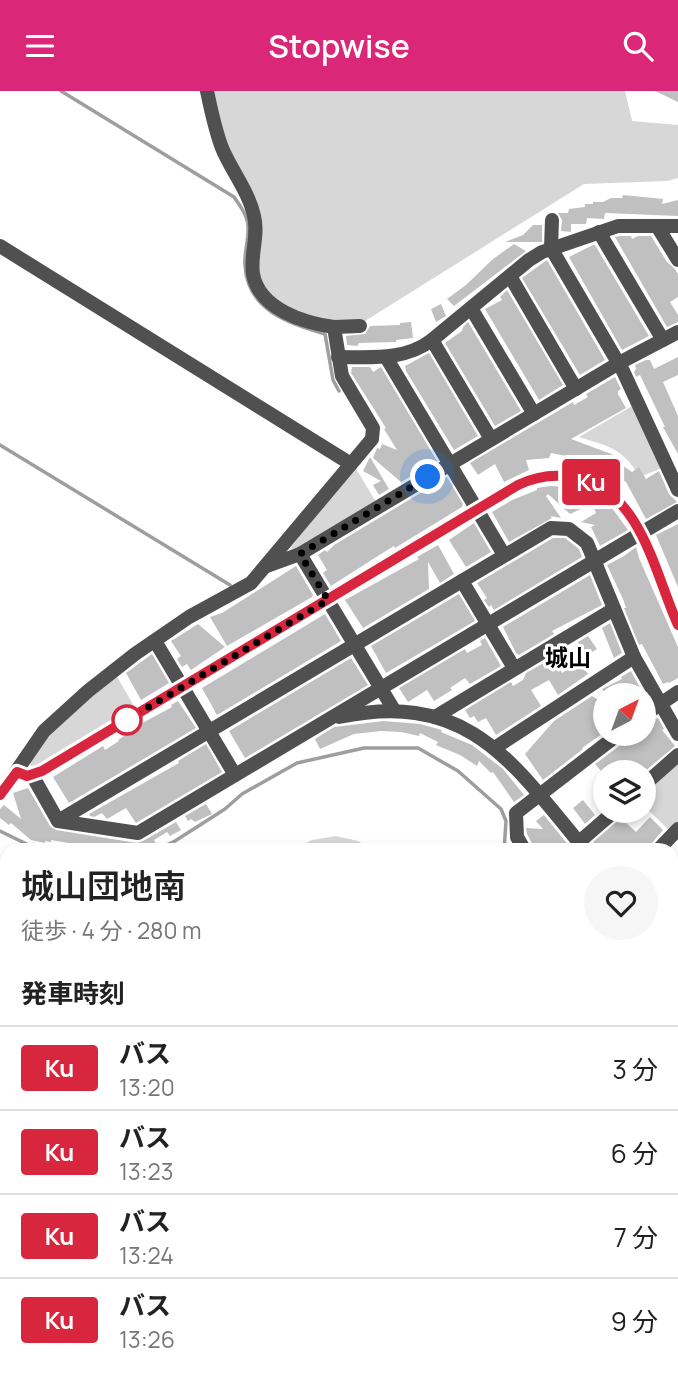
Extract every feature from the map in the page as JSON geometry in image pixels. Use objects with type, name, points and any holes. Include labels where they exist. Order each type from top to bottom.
[{"type":"street","points":[[208,91],[214,125],[222,148],[254,214],[256,227],[253,274],[256,283],[268,300],[278,308],[304,321],[334,327],[360,327]]},
{"type":"street","points":[[552,220],[551,248],[619,363],[677,487]]},
{"type":"street","points":[[338,357],[386,357],[415,352],[529,260],[551,248],[629,224],[678,226]]},
{"type":"street","points":[[657,226],[678,260]]},
{"type":"street","points":[[599,232],[663,340]]},
{"type":"street","points":[[0,246],[351,464]]},
{"type":"street","points":[[510,276],[576,389]]},
{"type":"street","points":[[471,308],[534,414]]},
{"type":"street","points":[[0,795],[44,731],[54,721],[117,668],[189,617],[251,583],[372,439],[373,428],[347,386],[338,357],[334,327]]},
{"type":"street","points":[[265,566],[300,554],[619,363],[678,332]]},
{"type":"street","points":[[432,340],[491,439]]},
{"type":"street","points":[[386,357],[504,555]]},
{"type":"street","points":[[17,772],[32,775],[527,481],[554,475],[571,476],[614,495],[630,513],[641,533],[678,624]]},
{"type":"street","points":[[58,821],[138,833],[678,511]]},
{"type":"street","points":[[58,821],[551,528],[563,527],[575,531],[585,539],[634,657],[678,734]]},
{"type":"street","points":[[300,554],[394,710]]},
{"type":"street","points":[[462,581],[514,668]]},
{"type":"street","points":[[435,717],[614,609]]},
{"type":"street","points":[[155,641],[235,775]]},
{"type":"street","points":[[496,747],[634,657]]},
{"type":"street","points":[[656,706],[678,692]]},
{"type":"street","points":[[328,720],[394,710],[435,717],[470,730],[496,747],[580,843]]},
{"type":"street","points":[[520,843],[517,837],[516,813],[603,746]]},
{"type":"street","points":[[656,774],[678,755]]},
{"type":"street","points":[[32,775],[58,821]]},
{"type":"street","points":[[586,843],[604,823]]},
{"type":"street","points":[[665,843],[678,829]]},
{"type":"shaded area","points":[[213,91],[625,91],[632,121],[678,125],[678,178],[667,181],[584,184],[365,321],[332,322],[307,316],[279,303],[259,278],[260,218],[226,146]]},
{"type":"shaded area","points":[[632,406],[662,468],[640,477],[615,450],[579,437]]},
{"type":"shaded area","points":[[355,467],[376,502],[292,550],[291,547]]},
{"type":"shaded area","points":[[116,675],[134,706],[31,766],[30,762],[48,734]]},
{"type":"shaded area","points":[[678,760],[678,822],[670,831],[656,818],[656,780]]},
{"type":"shaded area","points":[[336,836],[361,843],[306,843]]},
{"type":"building","points":[[655,91],[678,91],[678,102]]},
{"type":"building","points":[[623,195],[663,199],[662,204],[678,200],[678,216],[605,213],[604,219],[587,218],[586,224],[571,224],[571,232],[561,231],[562,220],[558,213],[568,213],[569,209],[585,207],[585,204],[611,198],[622,198]]},
{"type":"building","points":[[533,225],[542,225],[542,242],[505,242],[523,235]]},
{"type":"building","points":[[631,236],[632,239],[651,236],[667,262],[675,269],[678,274],[678,297],[670,302],[678,315],[678,322],[667,327],[615,237]]},
{"type":"building","points":[[514,244],[526,251],[454,306],[447,299],[493,259]]},
{"type":"building","points":[[593,245],[649,336],[622,350],[569,257]]},
{"type":"building","points":[[547,260],[605,360],[580,375],[522,278]]},
{"type":"building","points":[[507,290],[563,385],[539,400],[485,309],[502,300],[500,297]]},
{"type":"building","points":[[441,304],[446,316],[436,322],[431,309]]},
{"type":"building","points":[[411,322],[413,338],[396,342],[347,345],[346,336],[365,334],[370,326]]},
{"type":"building","points":[[468,322],[521,411],[495,426],[445,343],[462,331]]},
{"type":"building","points":[[429,353],[478,436],[454,450],[406,371],[405,366]]},
{"type":"building","points":[[678,357],[678,375],[663,382],[678,416],[678,454],[640,375],[636,377],[634,372],[635,365],[646,360],[650,360],[654,369]]},
{"type":"building","points":[[352,367],[370,367],[373,372],[381,367],[437,461],[401,482],[373,458],[382,444],[397,450],[351,373]]},
{"type":"building","points":[[615,377],[621,389],[618,394],[626,408],[571,439],[622,458],[619,463],[632,472],[639,467],[646,479],[659,471],[669,494],[677,502],[646,519],[626,482],[612,473],[615,469],[582,455],[581,459],[551,453],[549,458],[526,460],[529,470],[504,482],[495,464],[478,475],[470,463],[573,402],[574,405],[588,397],[586,394]]},
{"type":"building","points":[[370,457],[389,489],[379,495],[373,485],[381,481],[363,471]]},
{"type":"building","points":[[447,477],[463,504],[462,507],[331,586],[323,573],[327,570],[318,555]]},
{"type":"building","points":[[571,487],[597,496],[612,508],[628,530],[600,546],[591,527],[595,525],[581,522],[596,513],[592,504],[570,514],[548,494],[546,496],[561,518],[550,516],[552,518],[509,542],[492,512],[537,488]]},
{"type":"building","points":[[474,523],[491,552],[466,567],[449,540]]},
{"type":"building","points":[[678,524],[678,587],[656,535]]},
{"type":"building","points":[[553,538],[565,538],[579,549],[582,557],[494,610],[491,605],[489,607],[484,600],[487,598],[477,583]]},
{"type":"building","points":[[438,545],[454,574],[440,583],[428,562],[429,589],[363,628],[345,600],[419,559],[417,557]]},
{"type":"building","points":[[636,547],[678,647],[678,678],[669,683],[663,684],[642,644],[639,645],[623,599],[607,565]]},
{"type":"building","points":[[296,566],[312,597],[227,646],[210,617],[222,613]]},
{"type":"building","points":[[590,575],[602,605],[552,631],[554,634],[519,655],[516,653],[503,627]]},
{"type":"building","points":[[459,594],[475,621],[386,673],[371,646]]},
{"type":"building","points":[[325,614],[341,641],[217,715],[202,688]]},
{"type":"building","points":[[610,623],[622,653],[614,658],[602,628]]},
{"type":"building","points":[[198,624],[225,647],[191,670],[187,664],[182,667],[177,659],[181,656],[171,641]]},
{"type":"building","points":[[588,636],[597,649],[586,656],[578,642]]},
{"type":"building","points":[[485,638],[501,666],[470,684],[465,678],[434,701],[427,690],[408,702],[399,688],[465,649],[467,653],[482,645],[480,641]]},
{"type":"building","points":[[152,654],[169,683],[141,700],[126,673]]},
{"type":"building","points":[[554,657],[562,673],[580,662],[588,674],[558,695],[549,680],[531,690],[541,706],[496,735],[486,718],[478,722],[474,716],[470,718],[465,710],[511,682],[513,686],[523,680],[526,673]]},
{"type":"building","points":[[351,658],[368,685],[245,758],[229,731]]},
{"type":"building","points":[[631,671],[638,683],[614,683],[622,679],[621,677]]},
{"type":"building","points":[[593,697],[593,740],[543,780],[525,754],[554,721]]},
{"type":"building","points":[[178,701],[196,728],[69,803],[53,777],[103,746],[105,750],[119,741],[124,736],[122,734],[172,707],[171,705]]},
{"type":"building","points":[[658,718],[664,729],[662,730],[675,746],[656,762],[600,760],[619,746],[656,746]]},
{"type":"building","points":[[384,721],[420,724],[442,730],[441,732],[472,745],[503,769],[524,795],[514,802],[493,772],[479,761],[477,766],[436,745],[438,742],[420,733],[419,736],[381,731],[354,734],[320,749],[315,739],[334,727]]},
{"type":"building","points":[[206,744],[222,772],[136,823],[126,808],[107,819],[102,813],[90,816],[89,814],[179,763],[178,761]]},
{"type":"building","points":[[28,788],[50,826],[56,830],[137,843],[69,843],[51,840],[45,843],[31,840],[11,823],[9,825],[0,818],[0,809],[4,805],[21,819],[13,793]]},
{"type":"building","points":[[583,800],[593,812],[593,817],[585,824],[573,808]]},
{"type":"building","points":[[206,804],[212,814],[195,822],[191,819],[188,821],[185,816]]},
{"type":"building","points":[[544,815],[567,843],[532,843],[526,828],[543,829],[536,821]]},
{"type":"building","points":[[176,822],[181,830],[170,836],[167,832],[154,840],[156,843],[137,843]]},
{"type":"building","points":[[615,823],[626,823],[636,832],[644,823],[656,823],[663,830],[652,843],[593,842]]},
{"type":"waterway","points":[[61,91],[234,197],[248,223],[245,265],[247,280],[253,293],[261,304],[284,319],[325,334],[333,380],[339,391]]},
{"type":"waterway","points":[[0,445],[230,585]]},
{"type":"waterway","points":[[171,843],[225,809],[242,794],[297,763],[364,748],[418,748],[458,771],[501,809],[506,821],[505,843]]},
{"type":"waterway","points":[[0,831],[25,843]]},
{"type":"bus line","name":"Ku","points":[[0,795],[17,772],[27,776],[42,771],[518,485],[537,478],[562,475],[586,480],[606,489],[620,501],[637,525],[678,625]]},
{"type":"district","name":"城山","points":[[568,657]]},
{"type":"route","points":[[127,720],[328,600],[300,554],[428,477]]}]
